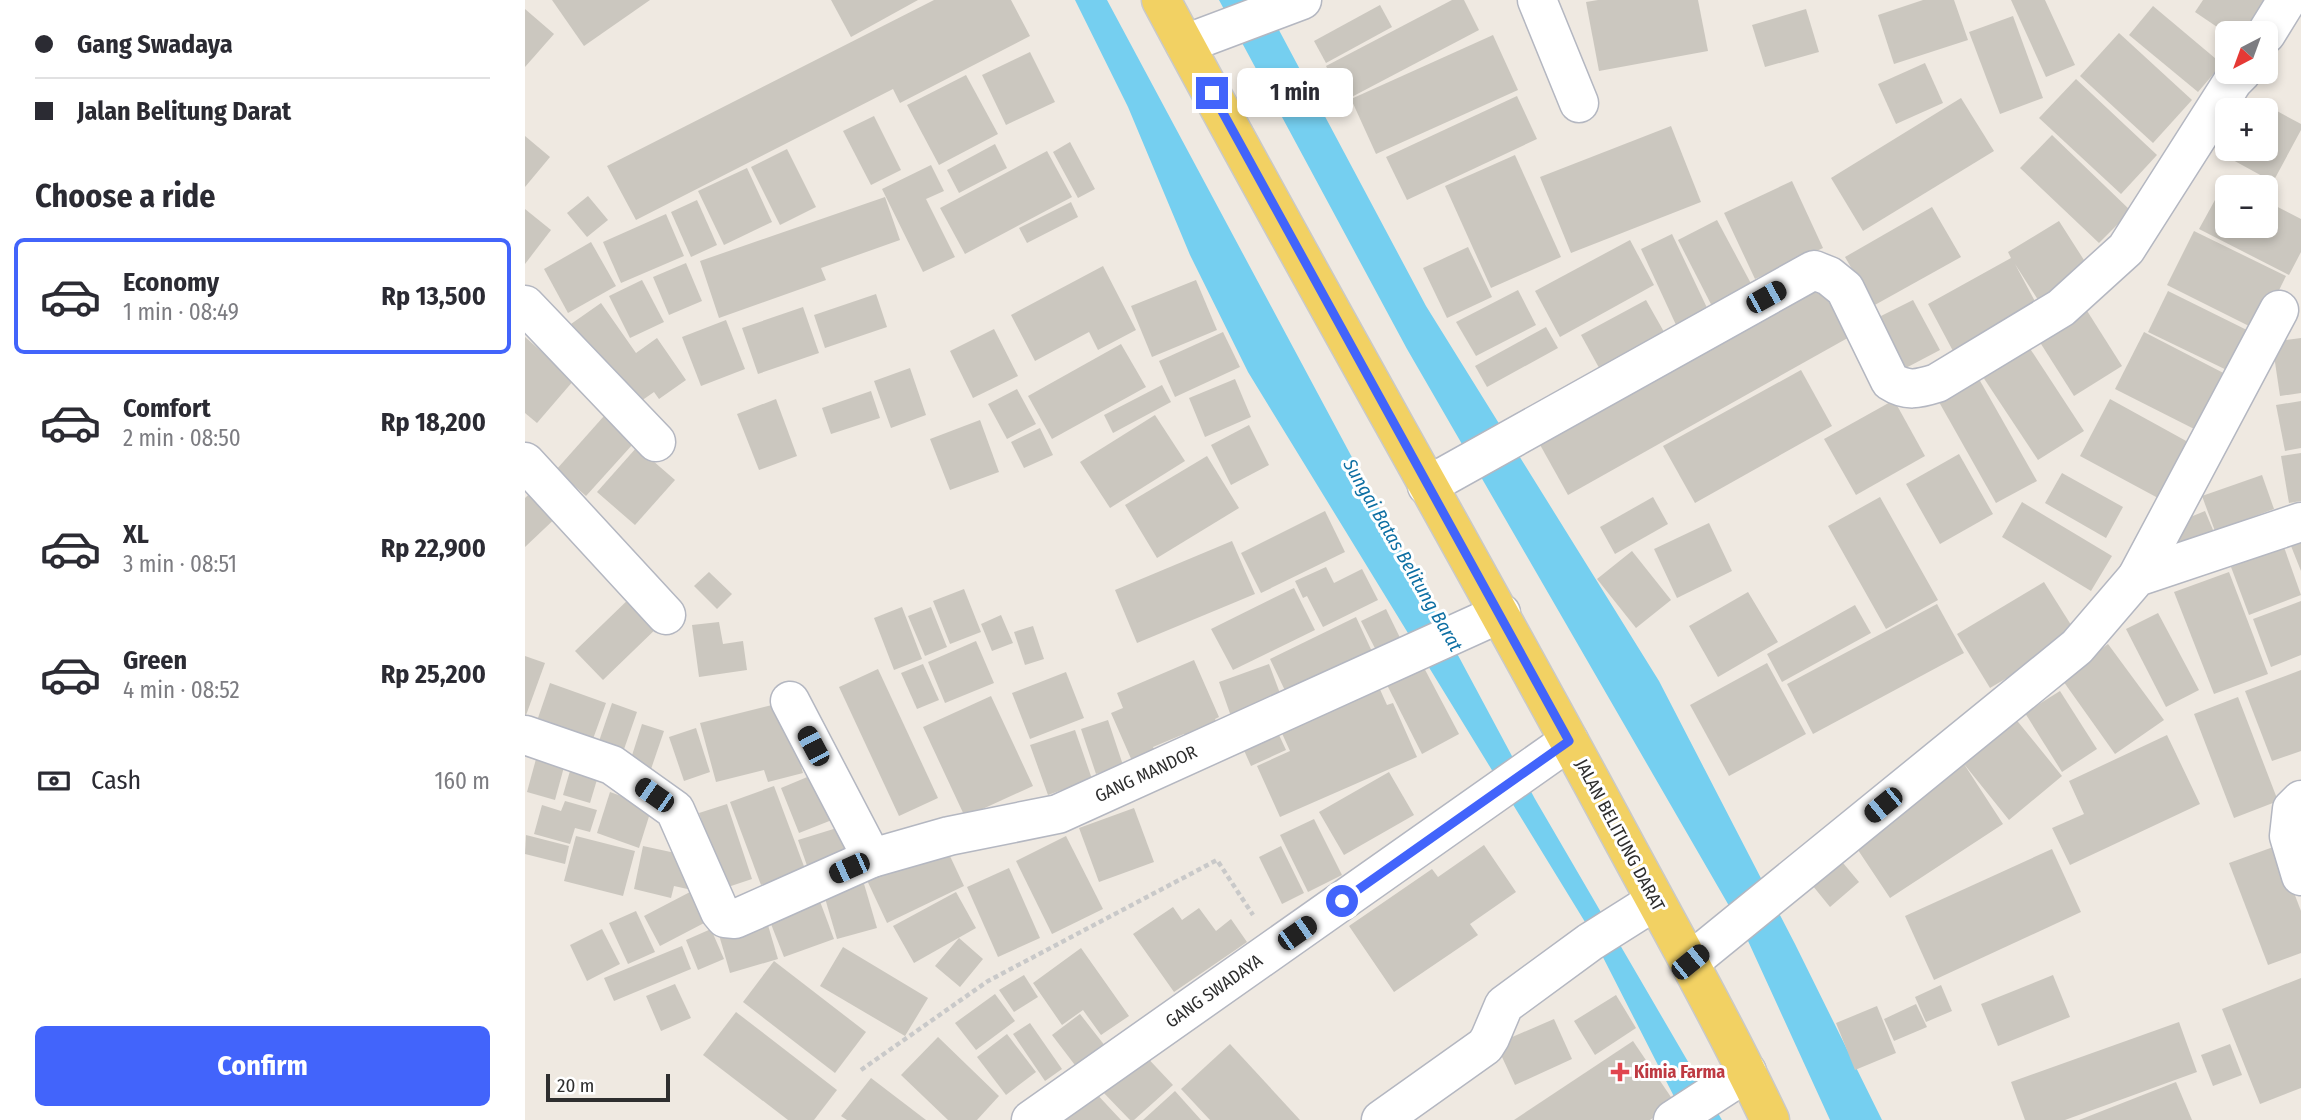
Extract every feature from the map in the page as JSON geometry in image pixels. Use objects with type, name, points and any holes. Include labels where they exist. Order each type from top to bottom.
[{"type":"main road","name":"JALAN BELITUNG DARAT","points":[[1161,0],[1690,962],[1770,1120]]},
{"type":"street","points":[[1537,0],[1579,103]]},
{"type":"street","points":[[2274,21],[2287,0]]},
{"type":"street","points":[[1185,44],[1295,2]]},
{"type":"street","points":[[1427,486],[1814,270],[1829,275],[1845,289],[1890,381],[1902,389],[1915,390],[1937,383],[2061,308],[2126,249],[2232,84]]},
{"type":"street","points":[[525,305],[656,442]]},
{"type":"street","points":[[1690,962],[2077,647],[2137,577],[2279,310]]},
{"type":"street","points":[[525,462],[666,615]]},
{"type":"street","points":[[2137,577],[2301,522]]},
{"type":"street","name":"GANG MANDOR","points":[[525,735],[612,765],[675,810],[720,912],[725,918],[735,919],[872,858],[949,836],[1058,814],[1500,613]]},
{"type":"street","points":[[790,701],[872,858]]},
{"type":"street","name":"GANG SWADAYA","points":[[1031,1120],[1569,741]]},
{"type":"street","points":[[2301,800],[2292,809],[2289,836],[2301,876]]},
{"type":"street","points":[[1381,1120],[1485,1046],[1504,1005],[1655,901]]},
{"type":"street","points":[[1690,1108],[1747,1072]]},
{"type":"path","points":[[861,1070],[988,981],[1217,860],[1275,948]]},
{"type":"water","name":"Sungai Batas Belitung Barat","points":[[1075,0],[1107,0],[1535,799],[1722,1120],[1686,1120],[1585,922],[1248,372],[1190,255],[1128,107]]},
{"type":"water","points":[[1219,0],[1263,0],[1426,306],[1659,681],[1795,944],[1882,1120],[1830,1120],[1743,930],[1407,349]]},
{"type":"building","points":[[552,0],[650,0],[584,46]]},
{"type":"building","points":[[831,0],[918,0],[851,37]]},
{"type":"building","points":[[934,0],[1011,0],[1030,36],[900,103],[893,89],[636,220],[607,166]]},
{"type":"building","points":[[1452,0],[1464,0],[1479,30],[1344,101],[1326,66]]},
{"type":"building","points":[[1698,0],[1708,51],[1599,71],[1586,2]]},
{"type":"building","points":[[1923,0],[1954,0],[1968,40],[1894,64],[1878,15]]},
{"type":"building","points":[[2011,0],[2045,0],[2075,65],[2046,77]]},
{"type":"building","points":[[2203,0],[2280,0],[2266,21],[2215,21],[2215,26],[2195,12]]},
{"type":"building","points":[[1380,5],[1392,27],[1326,63],[1314,41]]},
{"type":"building","points":[[2153,6],[2215,58],[2215,72],[2198,92],[2129,35]]},
{"type":"building","points":[[525,9],[554,34],[525,67]]},
{"type":"building","points":[[1806,9],[1819,52],[1765,67],[1752,25]]},
{"type":"building","points":[[2013,16],[2043,98],[2000,114],[1969,32]]},
{"type":"building","points":[[2119,33],[2192,100],[2153,143],[2080,76]]},
{"type":"building","points":[[1493,35],[1518,90],[1376,154],[1351,99]]},
{"type":"building","points":[[1030,52],[1055,102],[1006,125],[982,75]]},
{"type":"building","points":[[1925,63],[1943,103],[1896,124],[1878,84]]},
{"type":"building","points":[[966,75],[998,134],[939,165],[907,105]]},
{"type":"building","points":[[2076,79],[2157,155],[2121,194],[2039,118]]},
{"type":"building","points":[[1517,96],[1537,139],[1407,200],[1386,157]]},
{"type":"building","points":[[1961,98],[1994,151],[1863,231],[1831,178]]},
{"type":"building","points":[[2278,112],[2301,124],[2301,130],[2277,175],[2260,175],[2235,161],[2278,161]]},
{"type":"building","points":[[874,116],[901,170],[871,185],[843,131]]},
{"type":"building","points":[[1671,126],[1701,202],[1571,253],[1540,177]]},
{"type":"building","points":[[2052,135],[2131,211],[2099,243],[2020,168]]},
{"type":"building","points":[[525,136],[550,157],[525,187]]},
{"type":"building","points":[[1070,142],[1095,189],[1078,198],[1053,152]]},
{"type":"building","points":[[995,144],[1007,168],[959,193],[947,170]]},
{"type":"building","points":[[787,149],[816,207],[780,225],[751,167]]},
{"type":"building","points":[[1047,151],[1072,197],[965,254],[940,208]]},
{"type":"building","points":[[1515,155],[1561,257],[1491,288],[1445,186]]},
{"type":"building","points":[[931,165],[944,191],[926,199],[955,257],[923,272],[882,189]]},
{"type":"building","points":[[747,168],[772,222],[724,245],[698,191]]},
{"type":"building","points":[[1792,181],[1823,248],[1755,279],[1724,213]]},
{"type":"building","points":[[588,196],[608,220],[587,237],[567,213]]},
{"type":"building","points":[[885,197],[900,240],[821,268],[826,280],[719,318],[700,261]]},
{"type":"building","points":[[697,200],[717,245],[691,257],[671,212]]},
{"type":"building","points":[[2215,200],[2215,237],[2199,229]]},
{"type":"building","points":[[1071,202],[1078,217],[1027,243],[1019,228]]},
{"type":"building","points":[[1932,207],[1961,257],[1873,306],[1845,257]]},
{"type":"building","points":[[2278,207],[2301,219],[2301,252],[2289,275],[2217,238],[2278,238]]},
{"type":"building","points":[[525,209],[551,230],[525,264]]},
{"type":"building","points":[[666,214],[684,256],[621,283],[603,242]]},
{"type":"building","points":[[1717,220],[1755,291],[1715,312],[1678,240]]},
{"type":"building","points":[[2059,221],[2091,271],[2040,303],[2015,264],[2037,305],[1953,351],[1928,304],[2011,258],[2008,252]]},
{"type":"building","points":[[2194,231],[2286,276],[2259,331],[2167,285]]},
{"type":"building","points":[[1672,234],[1709,312],[1677,327],[1641,249]]},
{"type":"building","points":[[1630,240],[1654,285],[1560,337],[1535,291]]},
{"type":"building","points":[[591,242],[616,286],[568,313],[544,269]]},
{"type":"building","points":[[1468,247],[1492,297],[1447,318],[1423,268]]},
{"type":"building","points":[[686,263],[702,301],[669,315],[653,277]]},
{"type":"building","points":[[1103,266],[1136,330],[1098,350],[1089,332],[1035,361],[1011,315]]},
{"type":"building","points":[[1819,275],[1853,335],[1568,495],[1534,434]]},
{"type":"building","points":[[642,280],[664,322],[630,338],[609,296]]},
{"type":"building","points":[[1196,280],[1217,330],[1152,357],[1131,306]]},
{"type":"building","points":[[1518,290],[1536,325],[1476,356],[1456,322]]},
{"type":"building","points":[[2168,291],[2257,335],[2237,375],[2148,332]]},
{"type":"building","points":[[876,294],[887,327],[825,348],[814,315]]},
{"type":"building","points":[[1646,300],[1668,339],[1603,375],[1581,335]]},
{"type":"building","points":[[1913,300],[1940,350],[1902,370],[1875,319]]},
{"type":"building","points":[[601,303],[636,353],[657,338],[686,380],[659,399],[654,392],[631,408],[571,324]]},
{"type":"building","points":[[2084,306],[2122,366],[2074,396],[2036,336]]},
{"type":"building","points":[[803,307],[819,353],[758,374],[742,328]]},
{"type":"building","points":[[726,320],[745,369],[701,386],[682,337]]},
{"type":"building","points":[[1546,327],[1558,348],[1487,387],[1475,366]]},
{"type":"building","points":[[994,329],[1018,376],[973,398],[950,351]]},
{"type":"building","points":[[1223,332],[1240,367],[1175,397],[1159,361]]},
{"type":"building","points":[[2144,332],[2237,380],[2208,436],[2115,389]]},
{"type":"building","points":[[525,337],[574,380],[537,423],[525,413]]},
{"type":"building","points":[[2301,338],[2301,393],[2280,396],[2272,342]]},
{"type":"building","points":[[1121,344],[1146,387],[1052,439],[1028,396]]},
{"type":"building","points":[[2029,347],[2084,431],[2038,460],[1983,377]]},
{"type":"building","points":[[910,368],[926,415],[891,428],[874,381]]},
{"type":"building","points":[[1801,370],[1832,426],[1695,503],[1663,446]]},
{"type":"building","points":[[1235,379],[1251,417],[1205,437],[1189,398]]},
{"type":"building","points":[[1979,379],[2037,481],[1996,503],[1939,402]]},
{"type":"building","points":[[1162,385],[1171,402],[1113,433],[1104,415]]},
{"type":"building","points":[[1017,389],[1036,424],[1007,439],[988,404]]},
{"type":"building","points":[[871,391],[880,418],[831,434],[822,408]]},
{"type":"building","points":[[776,399],[797,456],[759,470],[737,414]]},
{"type":"building","points":[[2110,399],[2188,442],[2158,498],[2080,456]]},
{"type":"building","points":[[1894,400],[1925,456],[1856,495],[1824,439]]},
{"type":"building","points":[[2301,401],[2301,448],[2285,451],[2276,405]]},
{"type":"building","points":[[612,407],[642,434],[586,496],[556,470]]},
{"type":"building","points":[[1155,415],[1185,461],[1110,508],[1080,462]]},
{"type":"building","points":[[980,420],[999,472],[950,490],[930,439]]},
{"type":"building","points":[[1249,425],[1269,465],[1231,485],[1211,445]]},
{"type":"building","points":[[1040,428],[1053,455],[1024,468],[1011,442]]},
{"type":"building","points":[[637,447],[675,480],[635,525],[597,492]]},
{"type":"building","points":[[2301,453],[2301,501],[2289,503],[2281,456]]},
{"type":"building","points":[[1959,454],[1993,514],[1940,544],[1906,484]]},
{"type":"building","points":[[1207,456],[1239,508],[1157,558],[1125,505]]},
{"type":"building","points":[[2062,473],[2123,507],[2106,538],[2045,503]]},
{"type":"building","points":[[2262,475],[2274,509],[2215,531],[2202,496]]},
{"type":"building","points":[[539,485],[563,511],[525,547],[525,498]]},
{"type":"building","points":[[1653,497],[1668,524],[1615,554],[1600,527]]},
{"type":"building","points":[[1880,497],[1938,600],[1886,629],[1828,526]]},
{"type":"building","points":[[2022,502],[2112,556],[2091,591],[2002,537]]},
{"type":"building","points":[[1325,511],[1345,552],[1261,593],[1241,553]]},
{"type":"building","points":[[2205,511],[2219,544],[2180,561],[2166,527]]},
{"type":"building","points":[[1709,523],[1732,571],[1677,598],[1654,549]]},
{"type":"building","points":[[2301,531],[2301,571],[2287,536]]},
{"type":"building","points":[[1232,541],[1255,594],[1137,643],[1115,590]]},
{"type":"building","points":[[2284,547],[2301,595],[2249,615],[2231,567]]},
{"type":"building","points":[[1632,551],[1671,600],[1636,628],[1597,579]]},
{"type":"building","points":[[1326,567],[1334,583],[1362,569],[1378,600],[1323,627],[1307,596],[1303,598],[1295,581]]},
{"type":"building","points":[[709,572],[732,594],[717,609],[694,586]]},
{"type":"building","points":[[2229,572],[2268,674],[2214,694],[2174,592]]},
{"type":"building","points":[[2044,582],[2078,636],[1990,688],[1957,634]]},
{"type":"building","points":[[1294,588],[1315,630],[1233,670],[1211,629]]},
{"type":"building","points":[[964,589],[981,632],[950,644],[933,601]]},
{"type":"building","points":[[1748,592],[1778,642],[1718,677],[1689,626]]},
{"type":"building","points":[[634,594],[662,623],[603,680],[575,651]]},
{"type":"building","points":[[2301,601],[2301,655],[2271,667],[2253,619]]},
{"type":"building","points":[[1937,604],[1964,653],[1813,734],[1787,684]]},
{"type":"building","points":[[1855,605],[1871,633],[1782,682],[1767,654]]},
{"type":"building","points":[[902,607],[922,659],[894,670],[874,618]]},
{"type":"building","points":[[931,607],[947,647],[925,656],[908,616]]},
{"type":"building","points":[[1386,609],[1405,648],[1381,660],[1361,621]]},
{"type":"building","points":[[2158,613],[2199,690],[2166,707],[2126,629]]},
{"type":"building","points":[[1001,615],[1013,643],[992,651],[981,624]]},
{"type":"building","points":[[1356,617],[1375,658],[1289,699],[1270,659]]},
{"type":"building","points":[[719,622],[723,644],[743,641],[747,670],[699,677],[692,625]]},
{"type":"building","points":[[1033,626],[1044,659],[1025,665],[1014,632]]},
{"type":"building","points":[[976,641],[994,683],[945,703],[928,662]]},
{"type":"building","points":[[2108,644],[2164,720],[2115,754],[2061,678]]},
{"type":"building","points":[[525,656],[545,663],[525,718]]},
{"type":"building","points":[[1194,660],[1219,717],[1215,719],[1222,734],[1191,747],[1184,734],[1153,747],[1159,760],[1136,770],[1111,713],[1123,708],[1117,693]]},
{"type":"building","points":[[1767,663],[1806,734],[1729,776],[1690,705]]},
{"type":"building","points":[[923,664],[939,700],[917,709],[901,673]]},
{"type":"building","points":[[1269,664],[1284,704],[1233,722],[1219,682]]},
{"type":"building","points":[[1422,664],[1459,734],[1422,754],[1386,683]]},
{"type":"building","points":[[878,669],[938,798],[899,816],[839,687]]},
{"type":"building","points":[[2301,670],[2301,751],[2272,761],[2245,691]]},
{"type":"building","points":[[1066,672],[1084,718],[1030,739],[1012,693]]},
{"type":"building","points":[[550,683],[606,703],[593,739],[538,718]]},
{"type":"building","points":[[1378,685],[1387,705],[1393,703],[1417,757],[1280,817],[1257,766],[1290,751],[1280,729]]},
{"type":"building","points":[[2060,691],[2097,749],[2062,772],[2025,713]]},
{"type":"building","points":[[991,696],[1033,786],[965,817],[923,727]]},
{"type":"building","points":[[2238,697],[2278,801],[2234,818],[2194,714]]},
{"type":"building","points":[[784,702],[803,773],[768,782],[764,770],[716,782],[700,723]]},
{"type":"building","points":[[612,703],[637,712],[622,755],[597,747]]},
{"type":"building","points":[[2010,712],[2062,776],[2009,820],[1964,764],[2003,824],[1890,898],[1848,835]]},
{"type":"building","points":[[1108,720],[1123,765],[1096,774],[1081,729]]},
{"type":"building","points":[[1273,722],[1286,750],[1251,766],[1238,737]]},
{"type":"building","points":[[642,724],[664,731],[649,775],[628,768]]},
{"type":"building","points":[[696,728],[710,772],[684,781],[669,737]]},
{"type":"building","points":[[1075,730],[1092,779],[1048,795],[1030,745]]},
{"type":"building","points":[[2167,735],[2200,804],[2070,865],[2052,828],[2084,814],[2069,781]]},
{"type":"building","points":[[539,748],[567,756],[555,800],[527,792]]},
{"type":"building","points":[[572,764],[599,773],[590,803],[563,795]]},
{"type":"building","points":[[824,770],[842,816],[799,833],[781,788]]},
{"type":"building","points":[[1389,772],[1414,815],[1344,855],[1319,812]]},
{"type":"building","points":[[774,786],[805,869],[761,885],[730,802]]},
{"type":"building","points":[[610,792],[652,807],[639,848],[597,833]]},
{"type":"building","points":[[565,801],[597,810],[590,832],[575,828],[570,844],[534,834],[542,805],[561,811]]},
{"type":"building","points":[[727,804],[752,879],[725,888],[699,813]]},
{"type":"building","points":[[1134,808],[1154,862],[1099,882],[1079,828]]},
{"type":"building","points":[[1314,819],[1342,875],[1308,892],[1280,835]]},
{"type":"building","points":[[840,827],[853,864],[811,877],[798,840]]},
{"type":"building","points":[[526,835],[569,846],[565,864],[525,854]]},
{"type":"building","points":[[576,836],[635,851],[623,896],[564,881]]},
{"type":"building","points":[[1066,836],[1103,909],[1052,934],[1016,861]]},
{"type":"building","points":[[942,839],[964,886],[887,923],[865,876]]},
{"type":"building","points":[[1484,845],[1516,892],[1470,924],[1478,935],[1394,992],[1349,926],[1432,869],[1438,877]]},
{"type":"building","points":[[643,846],[680,854],[692,890],[674,886],[671,898],[634,889]]},
{"type":"building","points":[[1281,846],[1304,893],[1282,904],[1259,857]]},
{"type":"building","points":[[2276,846],[2301,911],[2301,953],[2268,965],[2229,863]]},
{"type":"building","points":[[2052,849],[2081,912],[1934,980],[1905,916]]},
{"type":"building","points":[[1833,851],[1859,882],[1830,907],[1804,875]]},
{"type":"building","points":[[1009,868],[1040,938],[998,957],[967,887]]},
{"type":"building","points":[[862,877],[877,928],[837,939],[822,888]]},
{"type":"building","points":[[815,888],[834,939],[784,957],[769,919]]},
{"type":"building","points":[[690,892],[706,922],[660,946],[644,916]]},
{"type":"building","points":[[956,892],[976,928],[914,963],[893,926]]},
{"type":"building","points":[[1173,907],[1182,920],[1199,908],[1216,931],[1231,919],[1247,942],[1174,992],[1133,934]]},
{"type":"building","points":[[636,911],[655,952],[628,964],[609,923]]},
{"type":"building","points":[[765,915],[778,959],[730,973],[717,928]]},
{"type":"building","points":[[602,929],[620,964],[587,981],[570,945]]},
{"type":"building","points":[[711,929],[724,959],[698,970],[686,940]]},
{"type":"building","points":[[959,938],[983,959],[960,987],[935,966]]},
{"type":"building","points":[[682,946],[691,969],[614,1001],[604,978]]},
{"type":"building","points":[[843,947],[928,998],[905,1036],[820,986]]},
{"type":"building","points":[[1081,948],[1129,1016],[1101,1035],[1083,1010],[1062,1025],[1033,983]]},
{"type":"building","points":[[774,961],[866,1032],[835,1073],[743,1002]]},
{"type":"building","points":[[1024,975],[1038,997],[1014,1012],[999,990]]},
{"type":"building","points":[[2053,975],[2070,1017],[1998,1046],[1981,1004]]},
{"type":"building","points":[[2301,978],[2301,1088],[2260,1104],[2222,1009]]},
{"type":"building","points":[[675,984],[691,1018],[661,1031],[646,996]]},
{"type":"building","points":[[1941,985],[1952,1011],[1926,1022],[1915,997]]},
{"type":"building","points":[[995,994],[1015,1021],[976,1050],[955,1023]]},
{"type":"building","points":[[1616,995],[1636,1028],[1595,1055],[1574,1021]]},
{"type":"building","points":[[1916,1004],[1927,1027],[1894,1041],[1884,1019]]},
{"type":"building","points":[[1877,1006],[1896,1053],[1855,1070],[1836,1023]]},
{"type":"building","points":[[736,1012],[837,1090],[814,1120],[788,1120],[703,1055]]},
{"type":"building","points":[[1080,1014],[1109,1051],[1081,1073],[1052,1035]]},
{"type":"building","points":[[1554,1019],[1572,1059],[1515,1085],[1496,1044]]},
{"type":"building","points":[[2179,1022],[2197,1072],[2065,1120],[2025,1120],[2011,1082]]},
{"type":"building","points":[[1030,1023],[1062,1069],[1045,1081],[1013,1034]]},
{"type":"building","points":[[1007,1034],[1036,1072],[1006,1095],[977,1057]]},
{"type":"building","points":[[938,1037],[999,1096],[977,1120],[948,1120],[901,1075]]},
{"type":"building","name":"Kimia Farma","points":[[1633,1041],[1675,1103],[1650,1120],[1514,1120]]},
{"type":"building","points":[[1230,1044],[1300,1120],[1210,1120],[1181,1089]]},
{"type":"building","points":[[2230,1044],[2242,1075],[2213,1086],[2201,1055]]},
{"type":"building","points":[[1141,1051],[1173,1085],[1134,1120],[1130,1120],[1101,1090]]},
{"type":"building","points":[[871,1078],[926,1120],[847,1120],[841,1116]]},
{"type":"building","points":[[2176,1082],[2192,1120],[2079,1120]]},
{"type":"building","points":[[1092,1089],[1121,1120],[1059,1120]]},
{"type":"building","points":[[1175,1091],[1201,1120],[1143,1120]]},
{"type":"place","name":"Kimia Farma","points":[[1620,1072]]},
{"type":"route","points":[[1212,93],[1569,741],[1342,901]]}]
